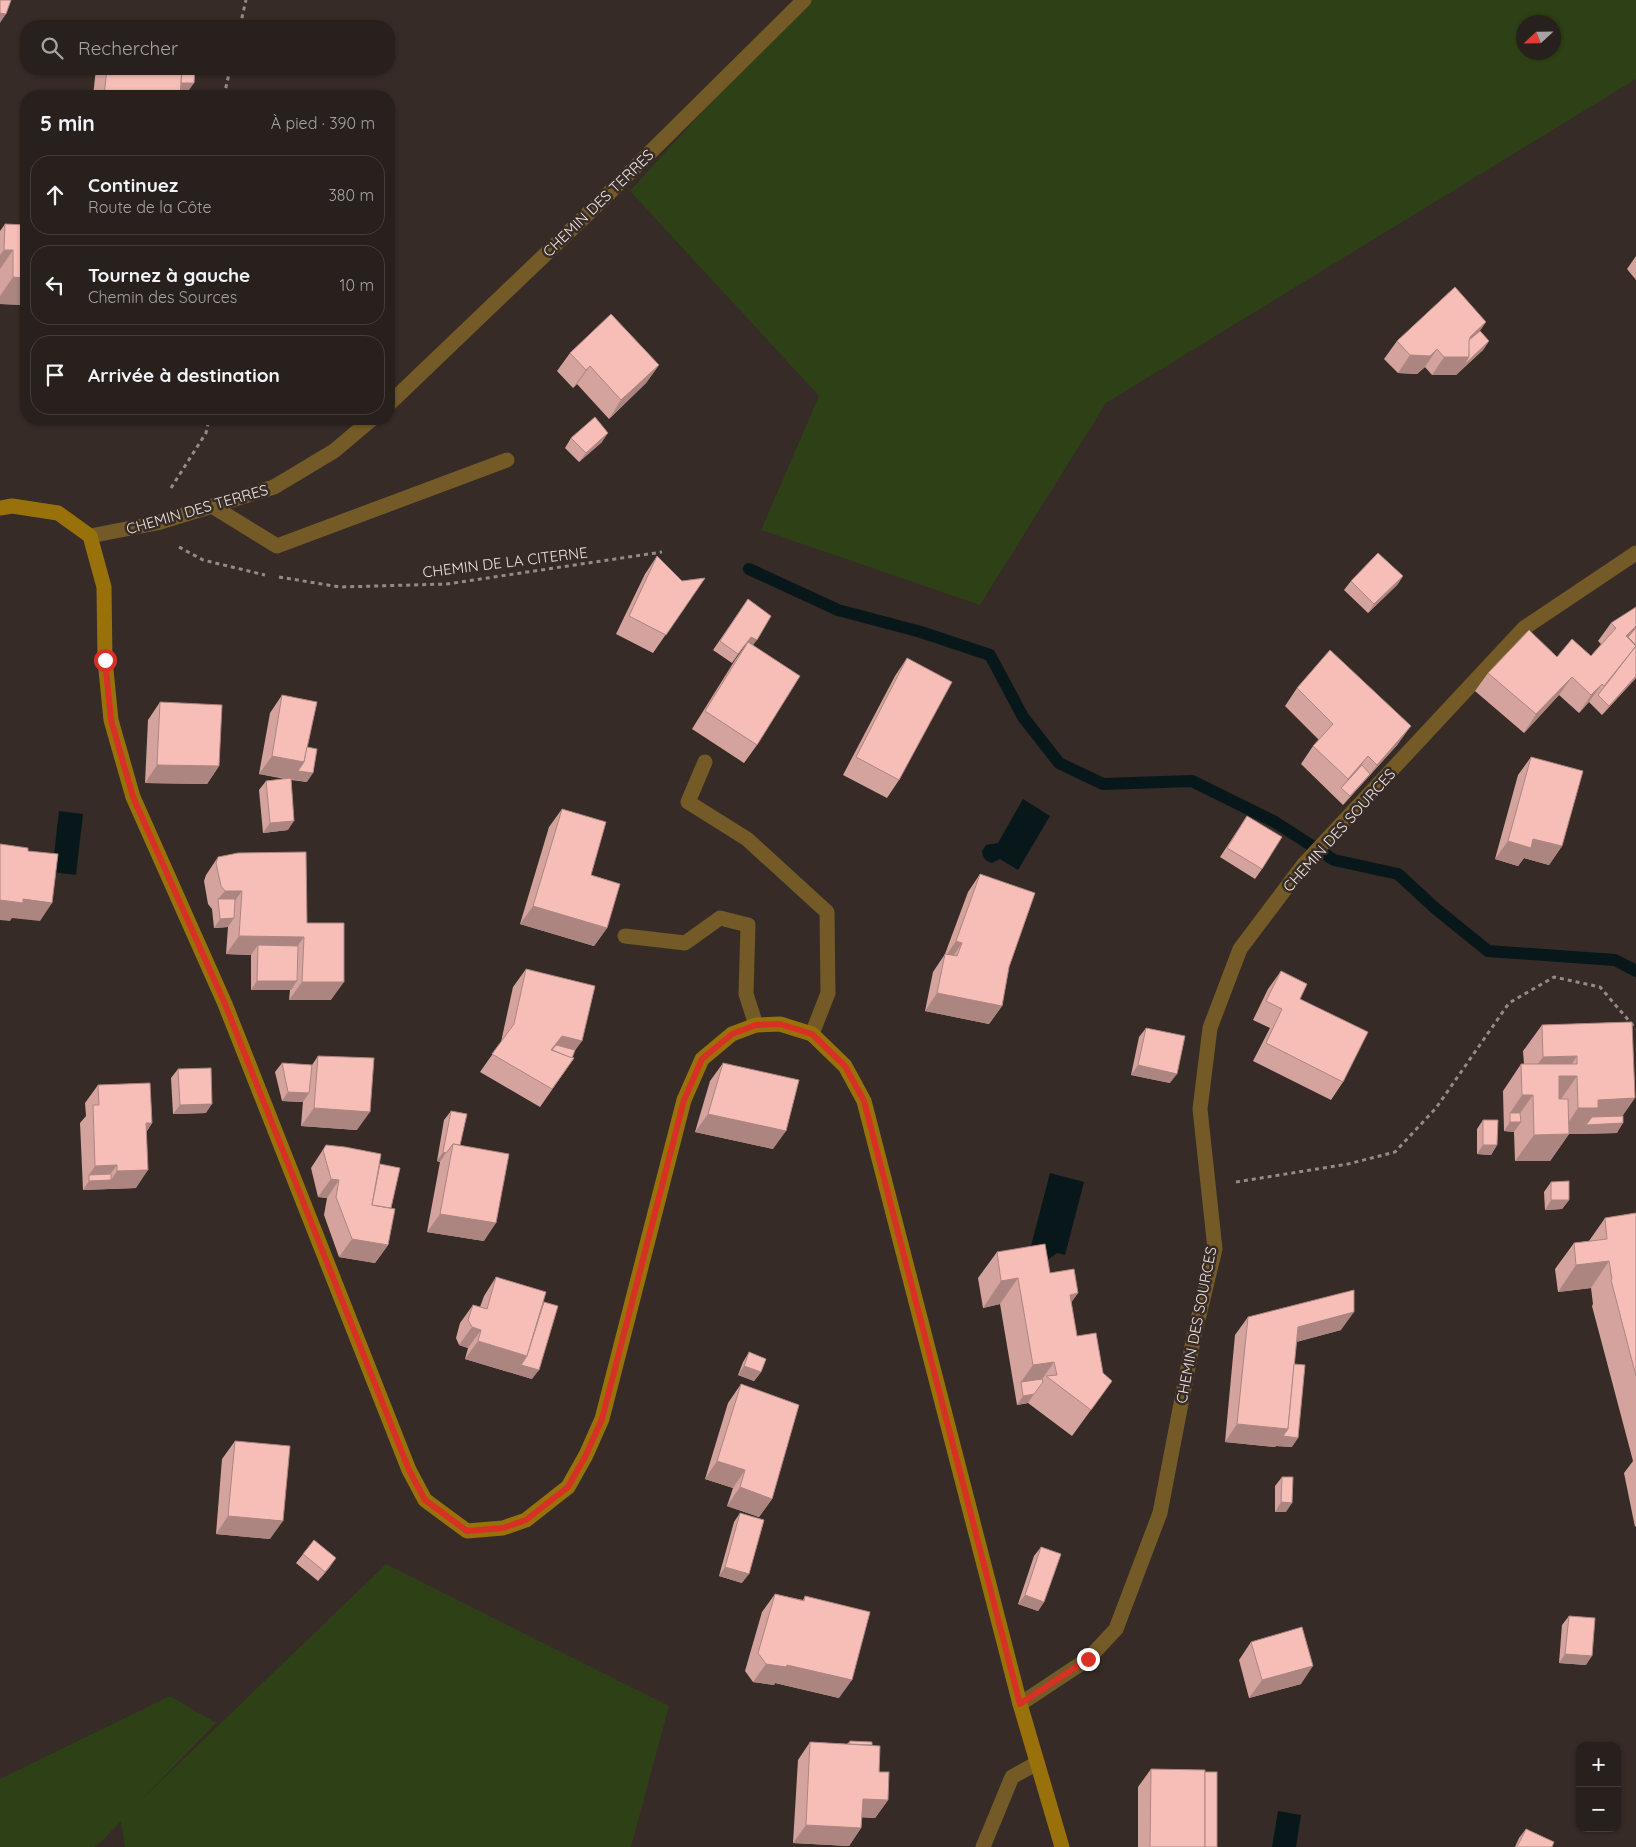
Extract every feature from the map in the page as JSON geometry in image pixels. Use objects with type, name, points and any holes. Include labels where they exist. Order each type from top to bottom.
[{"type":"street","name":"CHEMIN DES TERRES","points":[[395,398],[591,211],[804,0]]},
{"type":"street","name":"CHEMIN DES TERRES","points":[[90,536],[157,523],[274,487],[334,451],[365,425]]},
{"type":"street","points":[[212,506],[277,546],[507,460]]},
{"type":"street","points":[[0,508],[12,506],[58,513],[90,536],[104,587],[105,660],[111,720],[133,797],[225,1004],[409,1470],[425,1500],[467,1531],[503,1528],[526,1520],[568,1487],[586,1455],[602,1419],[684,1100],[702,1059],[732,1034],[756,1025],[780,1024],[812,1034],[845,1066],[864,1101],[1020,1704],[1062,1847]]},
{"type":"street","name":"CHEMIN DES SOURCES","points":[[1020,1704],[1088,1659],[1116,1629],[1160,1513],[1194,1336],[1215,1250],[1200,1108],[1210,1028],[1240,948],[1304,864],[1524,628],[1636,553]]},
{"type":"street","points":[[705,762],[688,802],[747,838],[827,912],[828,993],[812,1034]]},
{"type":"street","points":[[625,936],[685,943],[720,918],[748,925],[746,994],[756,1025]]},
{"type":"street","points":[[983,1847],[1012,1777],[1038,1763]]},
{"type":"path","points":[[241,20],[246,0]]},
{"type":"path","points":[[225,90],[229,75]]},
{"type":"path","points":[[208,425],[206,433],[172,486],[157,523],[170,541],[204,560],[268,575]]},
{"type":"path","name":"CHEMIN DE LA CITERNE","points":[[276,577],[340,587],[447,584],[662,552]]},
{"type":"path","points":[[1207,1186],[1348,1164],[1395,1152],[1436,1108],[1509,1003],[1554,977],[1600,987],[1636,1028]]},
{"type":"green space","points":[[804,0],[1636,0],[1636,79],[1106,403],[980,605],[761,530],[819,396],[630,191]]},
{"type":"green space","points":[[386,1564],[669,1706],[631,1847],[125,1847],[121,1821],[94,1847],[0,1847],[0,1779],[170,1696],[216,1723],[140,1801]]},
{"type":"shaded area","points":[[1023,799],[1050,816],[1018,870],[1000,859],[992,863],[988,861],[982,851],[986,845],[998,843]]},
{"type":"shaded area","points":[[59,811],[83,814],[76,875],[52,872]]},
{"type":"shaded area","points":[[1050,1173],[1084,1182],[1065,1255],[1057,1253],[1049,1259],[1045,1258],[1039,1249],[1031,1246]]},
{"type":"shaded area","points":[[1278,1811],[1301,1815],[1296,1847],[1272,1847]]},
{"type":"building","points":[[0,0],[11,0],[6,14],[0,13]]},
{"type":"building","points":[[106,75],[182,75],[180,90],[105,90]]},
{"type":"building","points":[[182,75],[195,75],[194,83],[181,83]]},
{"type":"building","points":[[5,224],[20,225],[20,278],[13,277],[13,250],[4,250]]},
{"type":"building","points":[[1455,287],[1486,322],[1470,337],[1469,357],[1444,357],[1437,349],[1430,356],[1410,355],[1397,341]]},
{"type":"building","points":[[611,314],[659,365],[621,400],[590,366],[586,370],[570,353]]},
{"type":"building","points":[[1480,331],[1489,341],[1463,366],[1469,357],[1469,340]]},
{"type":"building","points":[[595,417],[608,433],[586,453],[571,438]]},
{"type":"building","points":[[1378,553],[1403,576],[1374,604],[1351,581]]},
{"type":"building","points":[[657,556],[682,581],[705,578],[666,635],[629,616]]},
{"type":"building","points":[[748,599],[771,616],[757,640],[751,637],[738,654],[720,641]]},
{"type":"building","points":[[1636,607],[1636,626],[1626,636],[1636,646],[1604,686],[1602,684],[1591,695],[1572,677],[1536,714],[1488,673],[1529,630],[1557,657],[1572,639],[1591,656],[1616,628],[1611,623]]},
{"type":"building","points":[[1636,628],[1636,645],[1628,637]]},
{"type":"building","points":[[748,642],[800,676],[757,745],[705,711]]},
{"type":"building","points":[[1636,646],[1636,676],[1609,706],[1598,695]]},
{"type":"building","points":[[1330,650],[1411,726],[1377,765],[1368,756],[1348,779],[1313,746],[1333,724],[1297,688]]},
{"type":"building","points":[[907,658],[952,682],[899,780],[856,757]]},
{"type":"building","points":[[282,695],[317,702],[304,762],[272,756]]},
{"type":"building","points":[[160,702],[222,705],[219,766],[157,765]]},
{"type":"building","points":[[307,747],[317,749],[313,773],[298,771],[304,762]]},
{"type":"building","points":[[1531,757],[1583,771],[1562,846],[1533,839],[1531,848],[1508,841]]},
{"type":"building","points":[[1362,765],[1370,774],[1350,796],[1341,788]]},
{"type":"building","points":[[291,778],[294,821],[270,823],[266,781]]},
{"type":"building","points":[[562,809],[606,822],[591,875],[620,884],[607,928],[533,906]]},
{"type":"building","points":[[1247,816],[1282,837],[1262,869],[1227,848]]},
{"type":"building","points":[[0,844],[28,848],[28,851],[58,854],[52,903],[23,899],[23,903],[0,900]]},
{"type":"building","points":[[306,852],[307,923],[344,923],[344,982],[302,982],[304,937],[239,936],[242,891],[225,891],[221,886],[216,863],[218,857],[238,853]]},
{"type":"building","points":[[980,874],[1035,893],[1009,967],[1002,1006],[937,993],[945,954],[957,956],[962,943],[956,941]]},
{"type":"building","points":[[218,899],[235,899],[234,918],[220,919]]},
{"type":"building","points":[[258,945],[298,946],[297,981],[257,981]]},
{"type":"building","points":[[526,969],[595,986],[582,1041],[562,1036],[551,1050],[574,1058],[552,1089],[492,1054],[514,1024]]},
{"type":"building","points":[[1281,971],[1307,984],[1300,999],[1368,1032],[1343,1082],[1266,1043],[1282,1009],[1266,1001]]},
{"type":"building","points":[[1632,1022],[1635,1098],[1598,1100],[1598,1108],[1578,1108],[1577,1076],[1559,1076],[1559,1099],[1568,1099],[1569,1134],[1534,1135],[1533,1095],[1522,1095],[1521,1064],[1577,1064],[1577,1056],[1543,1057],[1542,1025]]},
{"type":"building","points":[[1146,1028],[1185,1036],[1177,1074],[1138,1065]]},
{"type":"building","points":[[556,1045],[575,1050],[572,1058],[552,1050]]},
{"type":"building","points":[[318,1056],[374,1058],[370,1112],[314,1108]]},
{"type":"building","points":[[282,1063],[312,1065],[309,1093],[288,1092]]},
{"type":"building","points":[[723,1063],[799,1080],[786,1131],[708,1114]]},
{"type":"building","points":[[211,1068],[212,1104],[180,1105],[178,1069]]},
{"type":"building","points":[[150,1083],[152,1123],[146,1123],[148,1170],[117,1171],[117,1165],[95,1166],[93,1105],[99,1105],[98,1085]]},
{"type":"building","points":[[451,1111],[467,1114],[460,1145],[453,1144],[446,1153],[443,1152]]},
{"type":"building","points":[[1510,1113],[1520,1113],[1521,1122],[1510,1122]]},
{"type":"building","points":[[1623,1116],[1623,1123],[1586,1125],[1592,1117]]},
{"type":"building","points":[[1483,1120],[1498,1120],[1497,1145],[1483,1145]]},
{"type":"building","points":[[453,1144],[509,1154],[496,1223],[440,1214]]},
{"type":"building","points":[[326,1145],[381,1154],[372,1205],[395,1209],[388,1245],[352,1239],[336,1197],[339,1180],[331,1179],[323,1150]]},
{"type":"building","points":[[380,1164],[400,1168],[391,1208],[372,1205]]},
{"type":"building","points":[[111,1174],[111,1180],[89,1181],[89,1175]]},
{"type":"building","points":[[1569,1181],[1569,1200],[1551,1200],[1551,1182]]},
{"type":"building","points":[[1636,1213],[1636,1376],[1611,1280],[1609,1261],[1576,1265],[1574,1243],[1607,1239],[1605,1218]]},
{"type":"building","points":[[1045,1244],[1050,1273],[1074,1269],[1078,1293],[1070,1295],[1077,1336],[1096,1333],[1103,1373],[1112,1381],[1091,1410],[1046,1376],[1057,1375],[1054,1362],[1033,1365],[1018,1278],[1001,1281],[997,1252]]},
{"type":"building","points":[[496,1277],[546,1292],[527,1356],[478,1341],[481,1330],[472,1327],[468,1320],[473,1305],[487,1309]]},
{"type":"building","points":[[1354,1290],[1354,1312],[1298,1327],[1288,1429],[1237,1424],[1248,1317]]},
{"type":"building","points":[[544,1302],[558,1306],[539,1370],[521,1365],[527,1356]]},
{"type":"building","points":[[749,1352],[766,1359],[761,1372],[744,1366]]},
{"type":"building","points":[[1294,1364],[1305,1365],[1298,1438],[1283,1436],[1288,1429]]},
{"type":"building","points":[[1042,1379],[1043,1382],[1034,1394],[1023,1396],[1021,1382]]},
{"type":"building","points":[[741,1384],[799,1405],[772,1499],[740,1487],[745,1470],[717,1461]]},
{"type":"building","points":[[235,1441],[290,1446],[283,1521],[228,1516]]},
{"type":"building","points":[[1282,1477],[1293,1477],[1292,1503],[1281,1502]]},
{"type":"building","points":[[740,1513],[764,1520],[749,1574],[725,1567]]},
{"type":"building","points":[[314,1540],[336,1558],[325,1572],[303,1554]]},
{"type":"building","points":[[1041,1547],[1061,1554],[1044,1602],[1025,1595]]},
{"type":"building","points":[[775,1594],[804,1601],[805,1596],[870,1612],[852,1680],[787,1665],[786,1667],[766,1664],[758,1653]]},
{"type":"building","points":[[1569,1616],[1595,1618],[1592,1656],[1565,1654]]},
{"type":"building","points":[[1302,1627],[1313,1666],[1262,1680],[1251,1642]]},
{"type":"building","points":[[850,1741],[872,1742],[872,1745],[849,1744]]},
{"type":"building","points":[[810,1742],[880,1746],[879,1772],[889,1772],[888,1800],[863,1799],[861,1828],[806,1825]]},
{"type":"building","points":[[1151,1769],[1205,1770],[1205,1847],[1150,1847]]},
{"type":"building","points":[[1205,1772],[1217,1772],[1217,1847],[1205,1847]]},
{"type":"building","points":[[1526,1829],[1554,1842],[1552,1847],[1517,1847]]},
{"type":"waterway","points":[[749,569],[838,610],[921,632],[990,655],[1023,717],[1059,763],[1103,784],[1192,781],[1275,822],[1334,860],[1398,874],[1435,908],[1488,951],[1615,960],[1636,971]]},
{"type":"route","points":[[105,660],[111,720],[133,797],[225,1004],[409,1470],[425,1500],[467,1531],[496,1529],[526,1520],[568,1487],[586,1455],[602,1419],[684,1100],[702,1059],[732,1034],[756,1025],[780,1024],[812,1034],[845,1066],[864,1101],[1020,1704],[1088,1659]]}]
